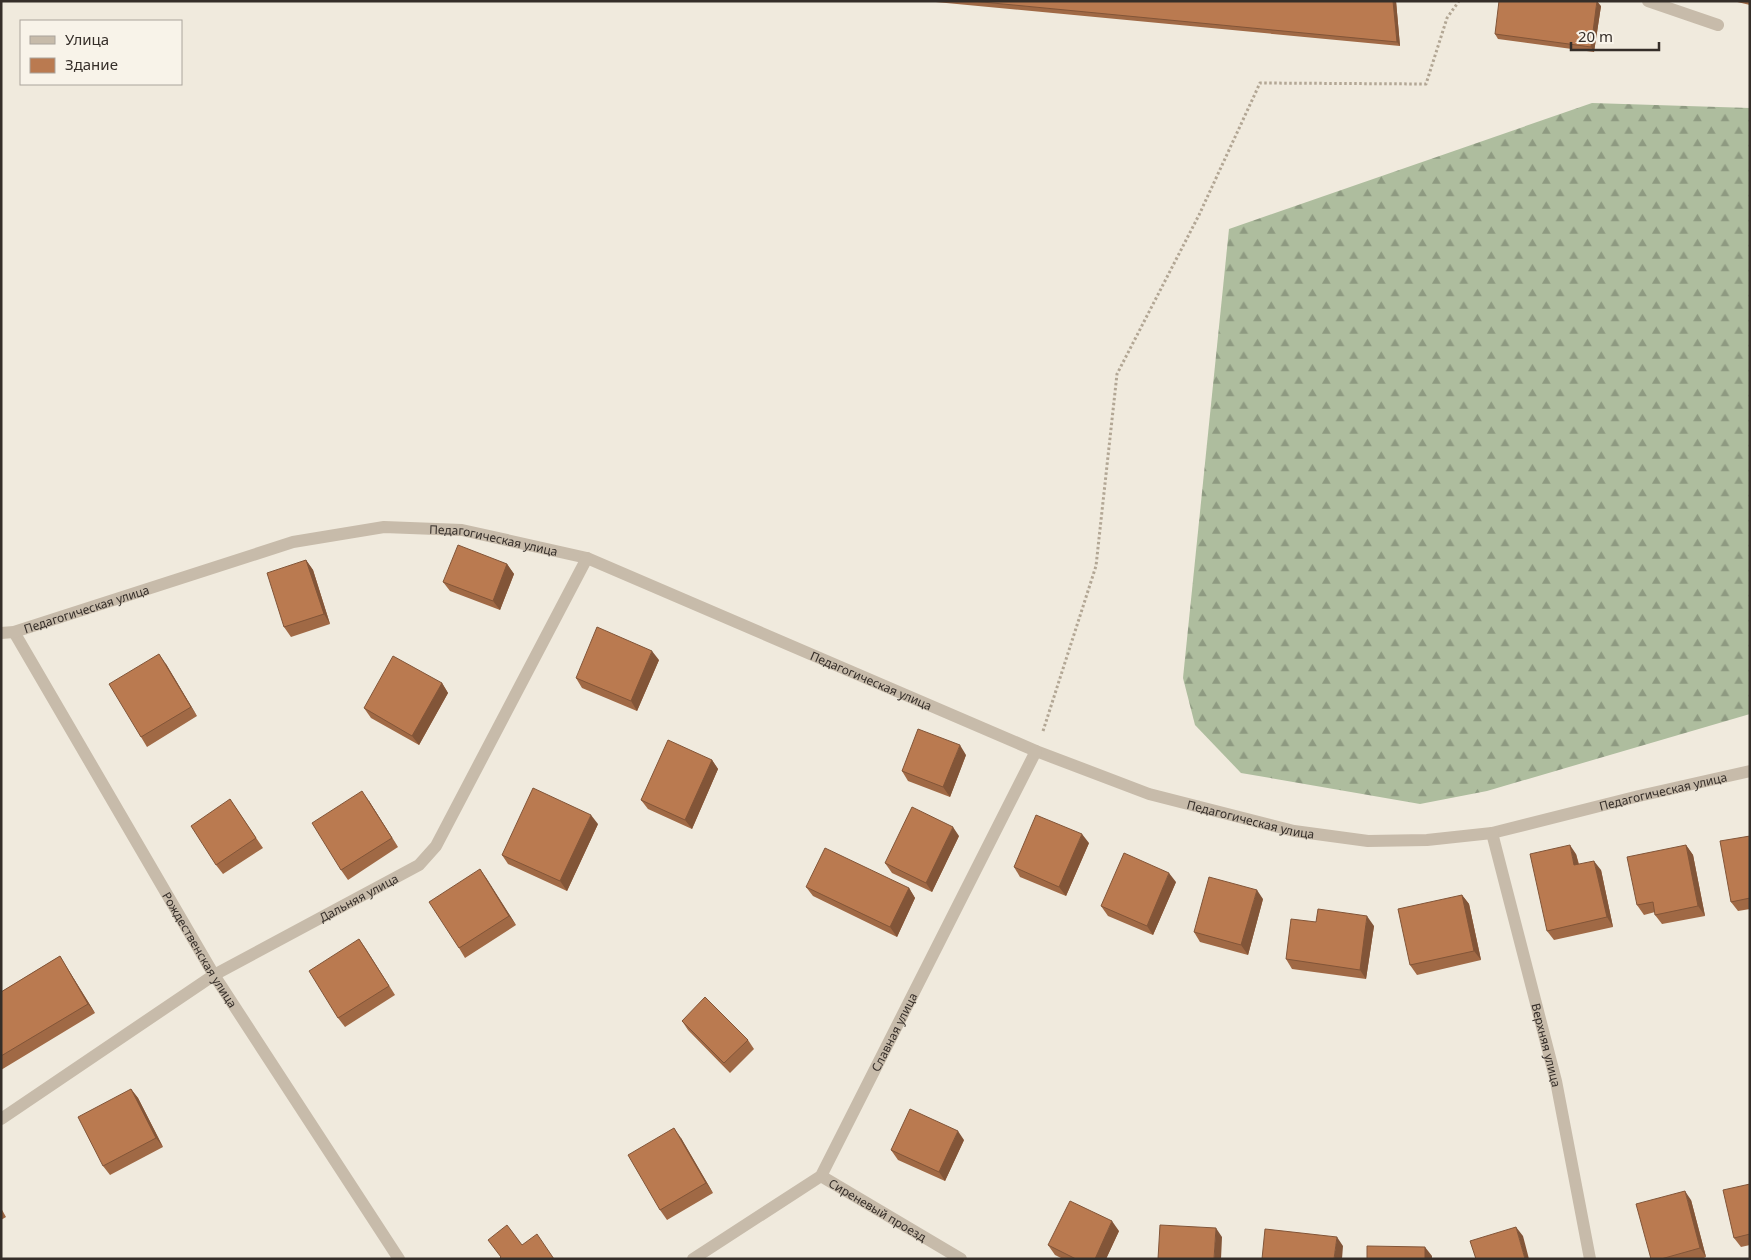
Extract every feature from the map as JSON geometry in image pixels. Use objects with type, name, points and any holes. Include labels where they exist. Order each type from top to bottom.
[{"type":"street","points":[[1648,1],[1718,24]]},
{"type":"street","name":"Педагогическая улица","points":[[1,632],[14,632],[293,542],[384,528],[462,530],[587,558],[1036,751],[1149,794],[1294,831],[1368,841],[1427,840],[1492,833],[1639,796],[1750,771]]},
{"type":"street","name":"Дальняя улица","points":[[1,1119],[214,975],[419,865],[436,846],[587,558]]},
{"type":"street","name":"Рождественская улица","points":[[14,632],[214,975],[399,1259]]},
{"type":"street","name":"Славная улица","points":[[822,1176],[1036,751]]},
{"type":"street","name":"Верхняя улица","points":[[1492,833],[1556,1081],[1590,1259]]},
{"type":"street","points":[[692,1259],[822,1176]]},
{"type":"street","name":"Сиреневый проезд","points":[[822,1176],[961,1259]]},
{"type":"path","points":[[1036,751],[1096,566],[1117,374],[1199,215],[1260,83],[1426,84],[1448,18],[1459,1]]},
{"type":"green space","points":[[1592,103],[1750,108],[1750,714],[1487,791],[1420,804],[1241,773],[1195,725],[1183,678],[1229,229]]},
{"type":"building","points":[[972,1],[1393,1],[1397,42]]},
{"type":"building","points":[[1499,1],[1597,1],[1591,47],[1495,34]]},
{"type":"building","points":[[458,545],[507,564],[493,601],[443,582]]},
{"type":"building","points":[[306,560],[324,614],[284,627],[267,573]]},
{"type":"building","points":[[597,627],[652,651],[631,701],[576,678]]},
{"type":"building","points":[[159,654],[191,707],[141,737],[109,684]]},
{"type":"building","points":[[393,656],[442,683],[412,736],[364,708]]},
{"type":"building","points":[[918,729],[960,745],[943,787],[902,771]]},
{"type":"building","points":[[668,740],[712,760],[685,820],[641,800]]},
{"type":"building","points":[[533,788],[591,815],[560,881],[502,855]]},
{"type":"building","points":[[362,791],[392,838],[341,870],[312,823]]},
{"type":"building","points":[[230,799],[256,838],[216,865],[191,826]]},
{"type":"building","points":[[912,807],[953,827],[926,883],[885,863]]},
{"type":"building","points":[[1036,815],[1082,834],[1059,887],[1014,867]]},
{"type":"building","points":[[1750,836],[1750,898],[1731,902],[1720,841]]},
{"type":"building","points":[[1570,845],[1574,865],[1594,861],[1607,917],[1547,931],[1530,854]]},
{"type":"building","points":[[1686,845],[1698,906],[1655,915],[1653,902],[1637,905],[1627,857]]},
{"type":"building","points":[[825,848],[909,888],[890,927],[806,887]]},
{"type":"building","points":[[1124,853],[1169,873],[1147,926],[1101,906]]},
{"type":"building","points":[[480,869],[509,916],[459,948],[429,902]]},
{"type":"building","points":[[1209,877],[1257,890],[1241,945],[1194,932]]},
{"type":"building","points":[[1462,895],[1474,951],[1410,965],[1398,909]]},
{"type":"building","points":[[1318,909],[1367,916],[1360,970],[1286,959],[1291,919],[1316,922]]},
{"type":"building","points":[[359,939],[389,986],[338,1018],[309,971]]},
{"type":"building","points":[[60,956],[88,1004],[1,1056],[1,992]]},
{"type":"building","points":[[705,997],[748,1040],[724,1063],[682,1021]]},
{"type":"building","points":[[131,1089],[156,1138],[103,1166],[78,1117]]},
{"type":"building","points":[[910,1109],[958,1131],[939,1172],[891,1150]]},
{"type":"building","points":[[674,1128],[706,1183],[660,1210],[628,1155]]},
{"type":"building","points":[[1750,1184],[1750,1234],[1734,1238],[1723,1190]]},
{"type":"building","points":[[1685,1191],[1700,1248],[1661,1259],[1651,1259],[1636,1204]]},
{"type":"building","points":[[1070,1201],[1112,1221],[1095,1259],[1076,1259],[1048,1245]]},
{"type":"building","points":[[507,1225],[522,1245],[537,1234],[554,1259],[499,1259],[501,1257],[488,1240]]},
{"type":"building","points":[[1160,1225],[1216,1228],[1214,1259],[1158,1259]]},
{"type":"building","points":[[1516,1227],[1525,1259],[1476,1259],[1470,1241]]},
{"type":"building","points":[[1265,1229],[1337,1237],[1334,1259],[1262,1259]]},
{"type":"building","points":[[1367,1246],[1425,1247],[1425,1259],[1367,1259]]}]
